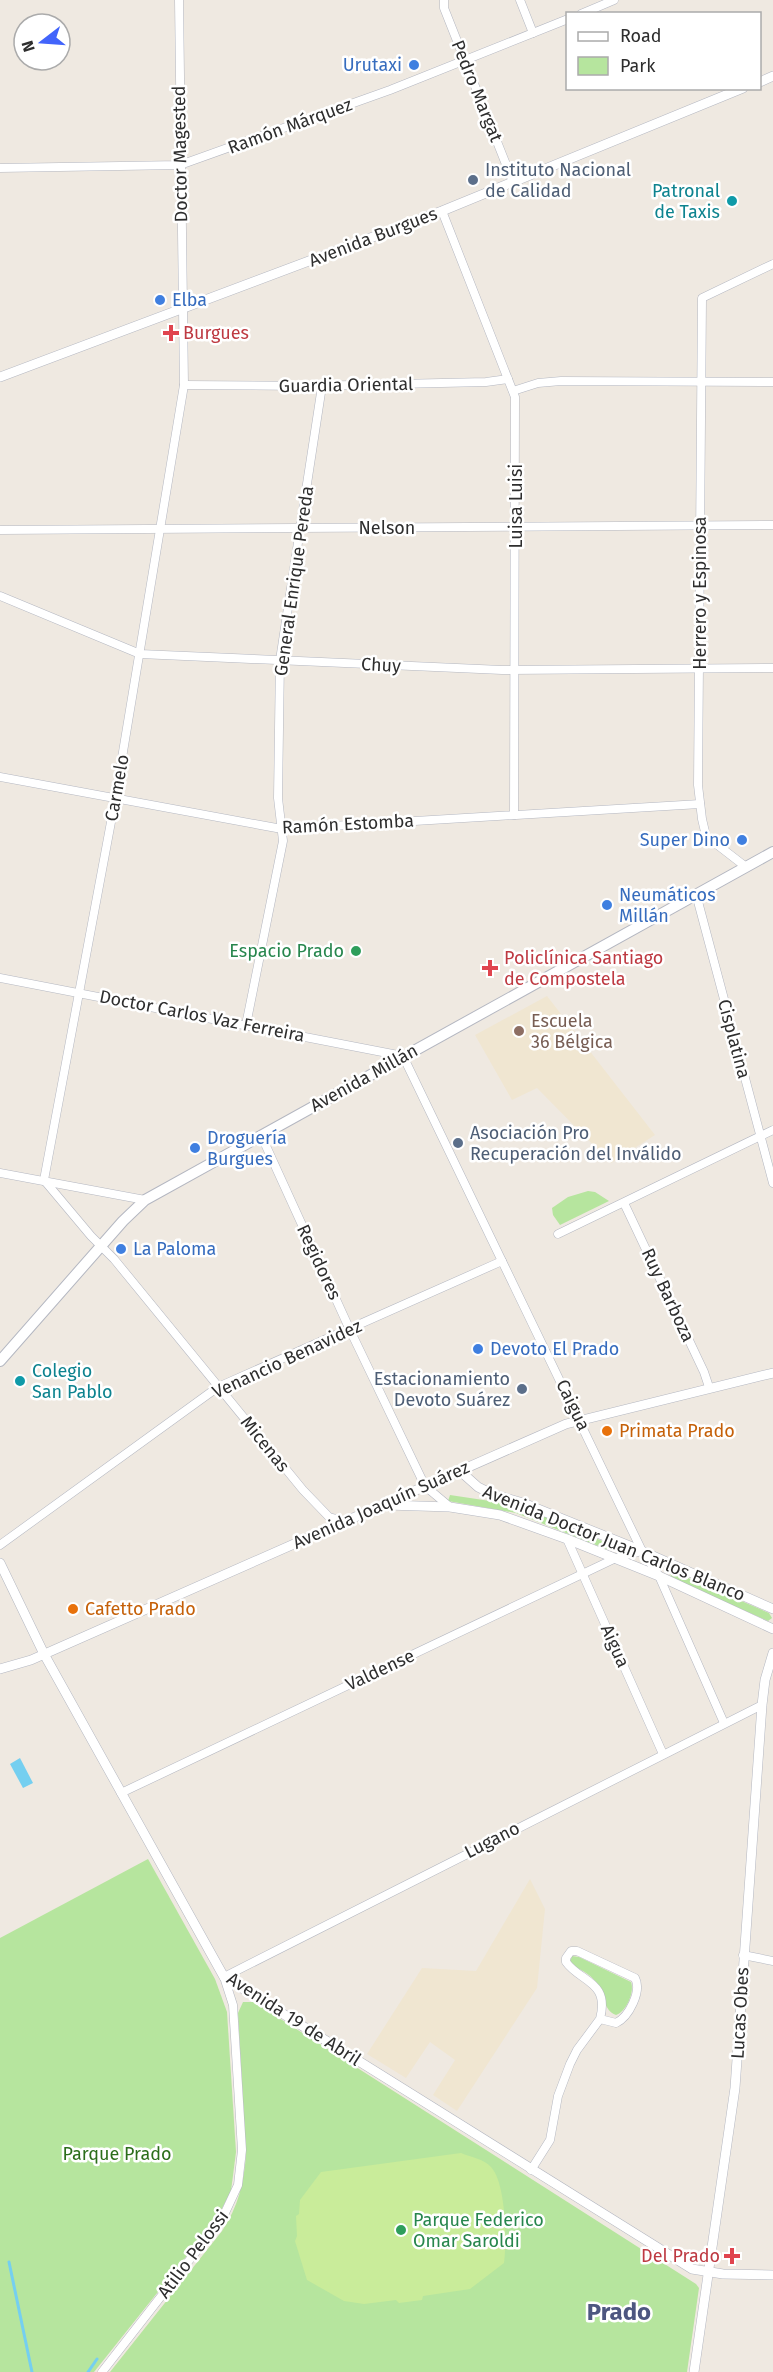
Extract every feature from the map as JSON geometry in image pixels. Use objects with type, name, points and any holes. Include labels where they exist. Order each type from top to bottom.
[{"type":"main road","name":"Avenida Millán","points":[[0,1361],[101,1246],[145,1200],[773,852]]},
{"type":"street","name":"Doctor Magested","points":[[179,0],[183,308]]},
{"type":"street","name":"Pedro Margat","points":[[444,0],[444,8],[513,182]]},
{"type":"street","points":[[520,0],[533,33]]},
{"type":"street","points":[[585,12],[614,0]]},
{"type":"street","name":"Ramón Márquez","points":[[0,168],[180,165],[465,61],[566,19]]},
{"type":"street","name":"Avenida Burgues","points":[[0,377],[442,211],[737,90]]},
{"type":"street","name":"Luisa Luisi","points":[[442,211],[513,391],[515,403],[514,815]]},
{"type":"street","name":"Herrero y Espinosa","points":[[746,867],[706,836],[700,804],[702,298],[773,264]]},
{"type":"street","name":"Carmelo","points":[[44,1180],[116,798],[161,530],[184,385],[183,308]]},
{"type":"street","name":"Guardia Oriental","points":[[184,385],[322,386],[486,382],[508,379]]},
{"type":"street","points":[[513,391],[538,383],[561,381],[773,382]]},
{"type":"street","name":"General Enrique Pereda","points":[[246,1025],[282,848],[279,798],[280,660],[322,386]]},
{"type":"street","name":"Nelson","points":[[0,530],[773,525]]},
{"type":"street","name":"Chuy","points":[[0,596],[140,654],[516,671],[773,668]]},
{"type":"street","name":"Ramón Estomba","points":[[0,777],[282,829],[700,804]]},
{"type":"street","name":"Cisplatina","points":[[696,894],[773,1183]]},
{"type":"street","name":"Doctor Carlos Vaz Ferreira","points":[[0,978],[403,1056]]},
{"type":"street","name":"Caigua","points":[[403,1056],[642,1551],[659,1576],[724,1723]]},
{"type":"street","points":[[558,1234],[773,1130]]},
{"type":"street","name":"Regidores","points":[[261,1135],[350,1330],[425,1486]]},
{"type":"street","points":[[0,1173],[145,1200]]},
{"type":"street","points":[[44,1180],[101,1246]]},
{"type":"street","name":"Ruy Barboza","points":[[624,1203],[709,1387]]},
{"type":"street","name":"Micenas","points":[[101,1246],[322,1512],[329,1517],[344,1521]]},
{"type":"street","name":"Venancio Benavidez","points":[[0,1545],[218,1387],[502,1261]]},
{"type":"street","name":"Avenida Joaquín Suárez","points":[[0,1669],[44,1654],[460,1470],[580,1420],[773,1372]]},
{"type":"street","name":"Avenida Doctor Juan Carlos Blanco","points":[[460,1470],[478,1487],[492,1494],[523,1503],[642,1551],[773,1609]]},
{"type":"street","points":[[425,1486],[450,1507]]},
{"type":"street","name":"Avenida Doctor Juan Carlos Blanco","points":[[382,1505],[450,1507],[500,1515],[616,1558],[773,1629]]},
{"type":"street","name":"Aigua","points":[[567,1539],[663,1754]]},
{"type":"street","name":"Valdense","points":[[121,1793],[616,1558],[642,1551]]},
{"type":"street","name":"Avenida 19 de Abril","points":[[0,1563],[44,1654],[224,1977],[692,2269],[707,2272],[773,2275]]},
{"type":"street","name":"Lucas Obes","points":[[694,2372],[735,2088],[762,1706],[765,1680],[773,1653]]},
{"type":"street","name":"Lugano","points":[[224,1977],[724,1723],[762,1706]]},
{"type":"street","points":[[531,2170],[550,2140],[558,2096],[570,2064],[577,2050],[600,2019],[602,2005],[597,1990],[588,1978],[568,1965],[566,1958],[569,1952],[578,1951],[631,1976],[638,1983],[637,1991],[623,2019],[616,2023],[600,2019]]},
{"type":"street","points":[[743,1955],[773,1961]]},
{"type":"street","name":"Atilio Pelossi","points":[[102,2372],[223,2217],[238,2185],[242,2150],[233,2005],[224,1977]]},
{"type":"shaded area","points":[[547,996],[655,1135],[611,1163],[537,1088],[512,1100],[475,1035]]},
{"type":"shaded area","points":[[530,1879],[545,1909],[537,1988],[457,2111],[433,2095],[455,2060],[430,2042],[406,2078],[367,2054],[422,1968],[476,1971]]},
{"type":"green space","points":[[588,1191],[595,1192],[609,1201],[560,1225],[553,1215],[552,1208],[568,1197]]},
{"type":"green space","points":[[450,1495],[517,1505],[610,1546],[606,1549],[516,1513],[448,1501]]},
{"type":"green space","points":[[672,1571],[769,1613],[772,1618],[768,1621],[672,1578],[670,1574]]},
{"type":"green space","name":"Parque Prado","points":[[148,1859],[215,1979],[227,2012],[236,2152],[231,2191],[217,2218],[94,2372],[0,2372],[0,1938]]},
{"type":"green space","points":[[572,1956],[579,1957],[631,1982],[631,1996],[620,2013],[616,2015],[609,2010],[594,1979],[571,1965]]},
{"type":"green space","points":[[243,2002],[254,2002],[696,2284],[699,2288],[687,2372],[110,2372],[222,2231],[236,2204],[244,2175],[246,2154],[238,2013]]},
{"type":"green space","name":"Parque Federico Omar Saroldi","points":[[461,2153],[485,2162],[496,2175],[504,2213],[504,2263],[470,2289],[423,2296],[422,2300],[399,2303],[396,2300],[364,2304],[344,2301],[307,2280],[295,2241],[296,2216],[299,2214],[300,2200],[321,2172]]},
{"type":"water","points":[[20,1758],[33,1783],[23,1788],[10,1764]]},
{"type":"waterway","points":[[9,2262],[32,2372]]},
{"type":"waterway","points":[[88,2372],[97,2359]]},
{"type":"place","name":"Urutaxi","points":[[414,65]]},
{"type":"place","name":"Instituto Nacional de Calidad","points":[[473,180]]},
{"type":"place","name":"Patronal de Taxis","points":[[732,201]]},
{"type":"place","name":"Elba","points":[[160,300]]},
{"type":"place","name":"Burgues","points":[[171,333]]},
{"type":"place","name":"Super Dino","points":[[742,840]]},
{"type":"place","name":"Neumáticos Millán","points":[[607,905]]},
{"type":"place","name":"Espacio Prado","points":[[356,951]]},
{"type":"place","name":"Policlínica Santiago de Compostela","points":[[490,968]]},
{"type":"place","name":"Escuela 36 Bélgica","points":[[519,1031]]},
{"type":"place","name":"Asociación Pro Recuperación del Inválido","points":[[458,1143]]},
{"type":"place","name":"Droguería Burgues","points":[[195,1148]]},
{"type":"place","name":"La Paloma","points":[[121,1249]]},
{"type":"place","name":"Devoto El Prado","points":[[478,1349]]},
{"type":"place","name":"Colegio San Pablo","points":[[20,1381]]},
{"type":"place","name":"Estacionamiento Devoto Suárez","points":[[522,1389]]},
{"type":"place","name":"Primata Prado","points":[[607,1431]]},
{"type":"place","name":"Cafetto Prado","points":[[73,1609]]},
{"type":"place","name":"Parque Federico Omar Saroldi","points":[[401,2230]]},
{"type":"place","name":"Del Prado","points":[[732,2256]]},
{"type":"district","name":"Prado","points":[[619,2312]]}]
